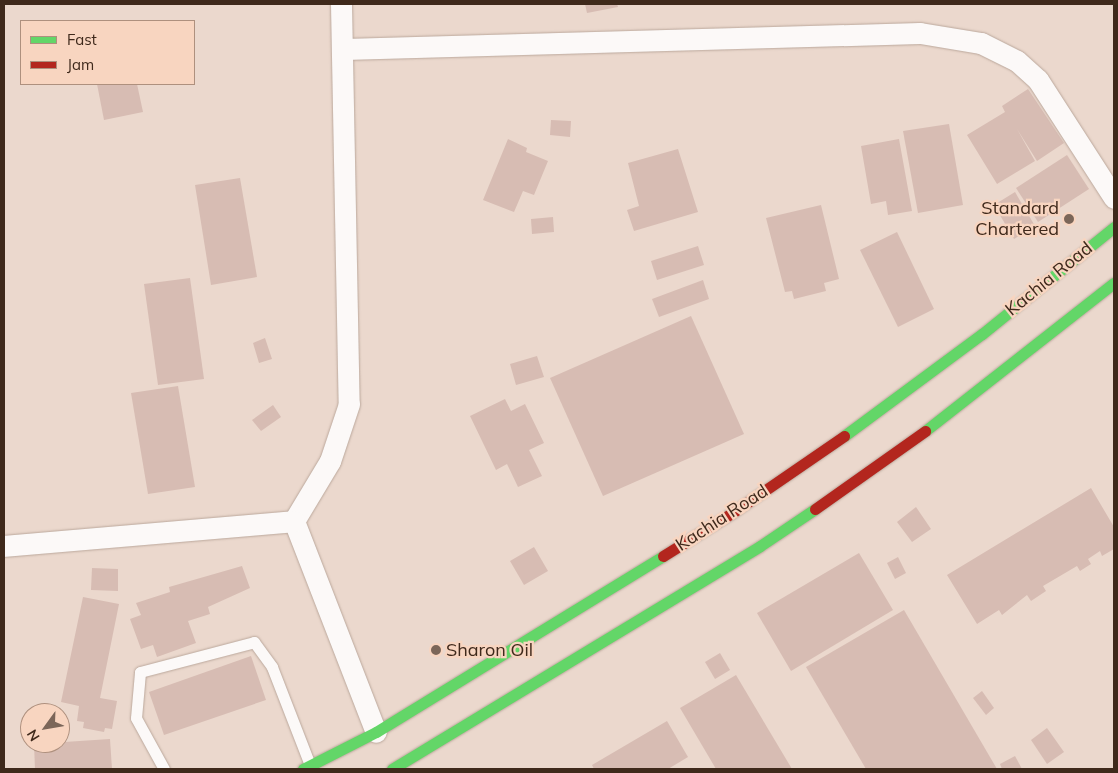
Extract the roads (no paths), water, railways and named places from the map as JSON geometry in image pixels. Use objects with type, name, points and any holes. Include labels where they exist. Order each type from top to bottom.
[{"type":"main road","name":"Kachia Road","points":[[307,767],[376,732],[732,513],[843,437],[982,334],[1114,227]]},
{"type":"main road","points":[[392,769],[760,546],[906,446],[1114,283]]},
{"type":"street","points":[[294,521],[330,461],[350,404],[344,49],[341,4]]},
{"type":"street","points":[[344,49],[920,32],[981,43],[1017,61],[1038,80],[1114,198]]},
{"type":"street","points":[[4,546],[294,521]]},
{"type":"street","points":[[294,521],[376,732]]},
{"type":"lane","points":[[164,769],[136,718],[140,672],[254,642],[272,668],[307,767]]},
{"type":"place","name":"Standard Chartered","points":[[1069,219]]},
{"type":"place","name":"Sharon Oil","points":[[436,650]]}]
